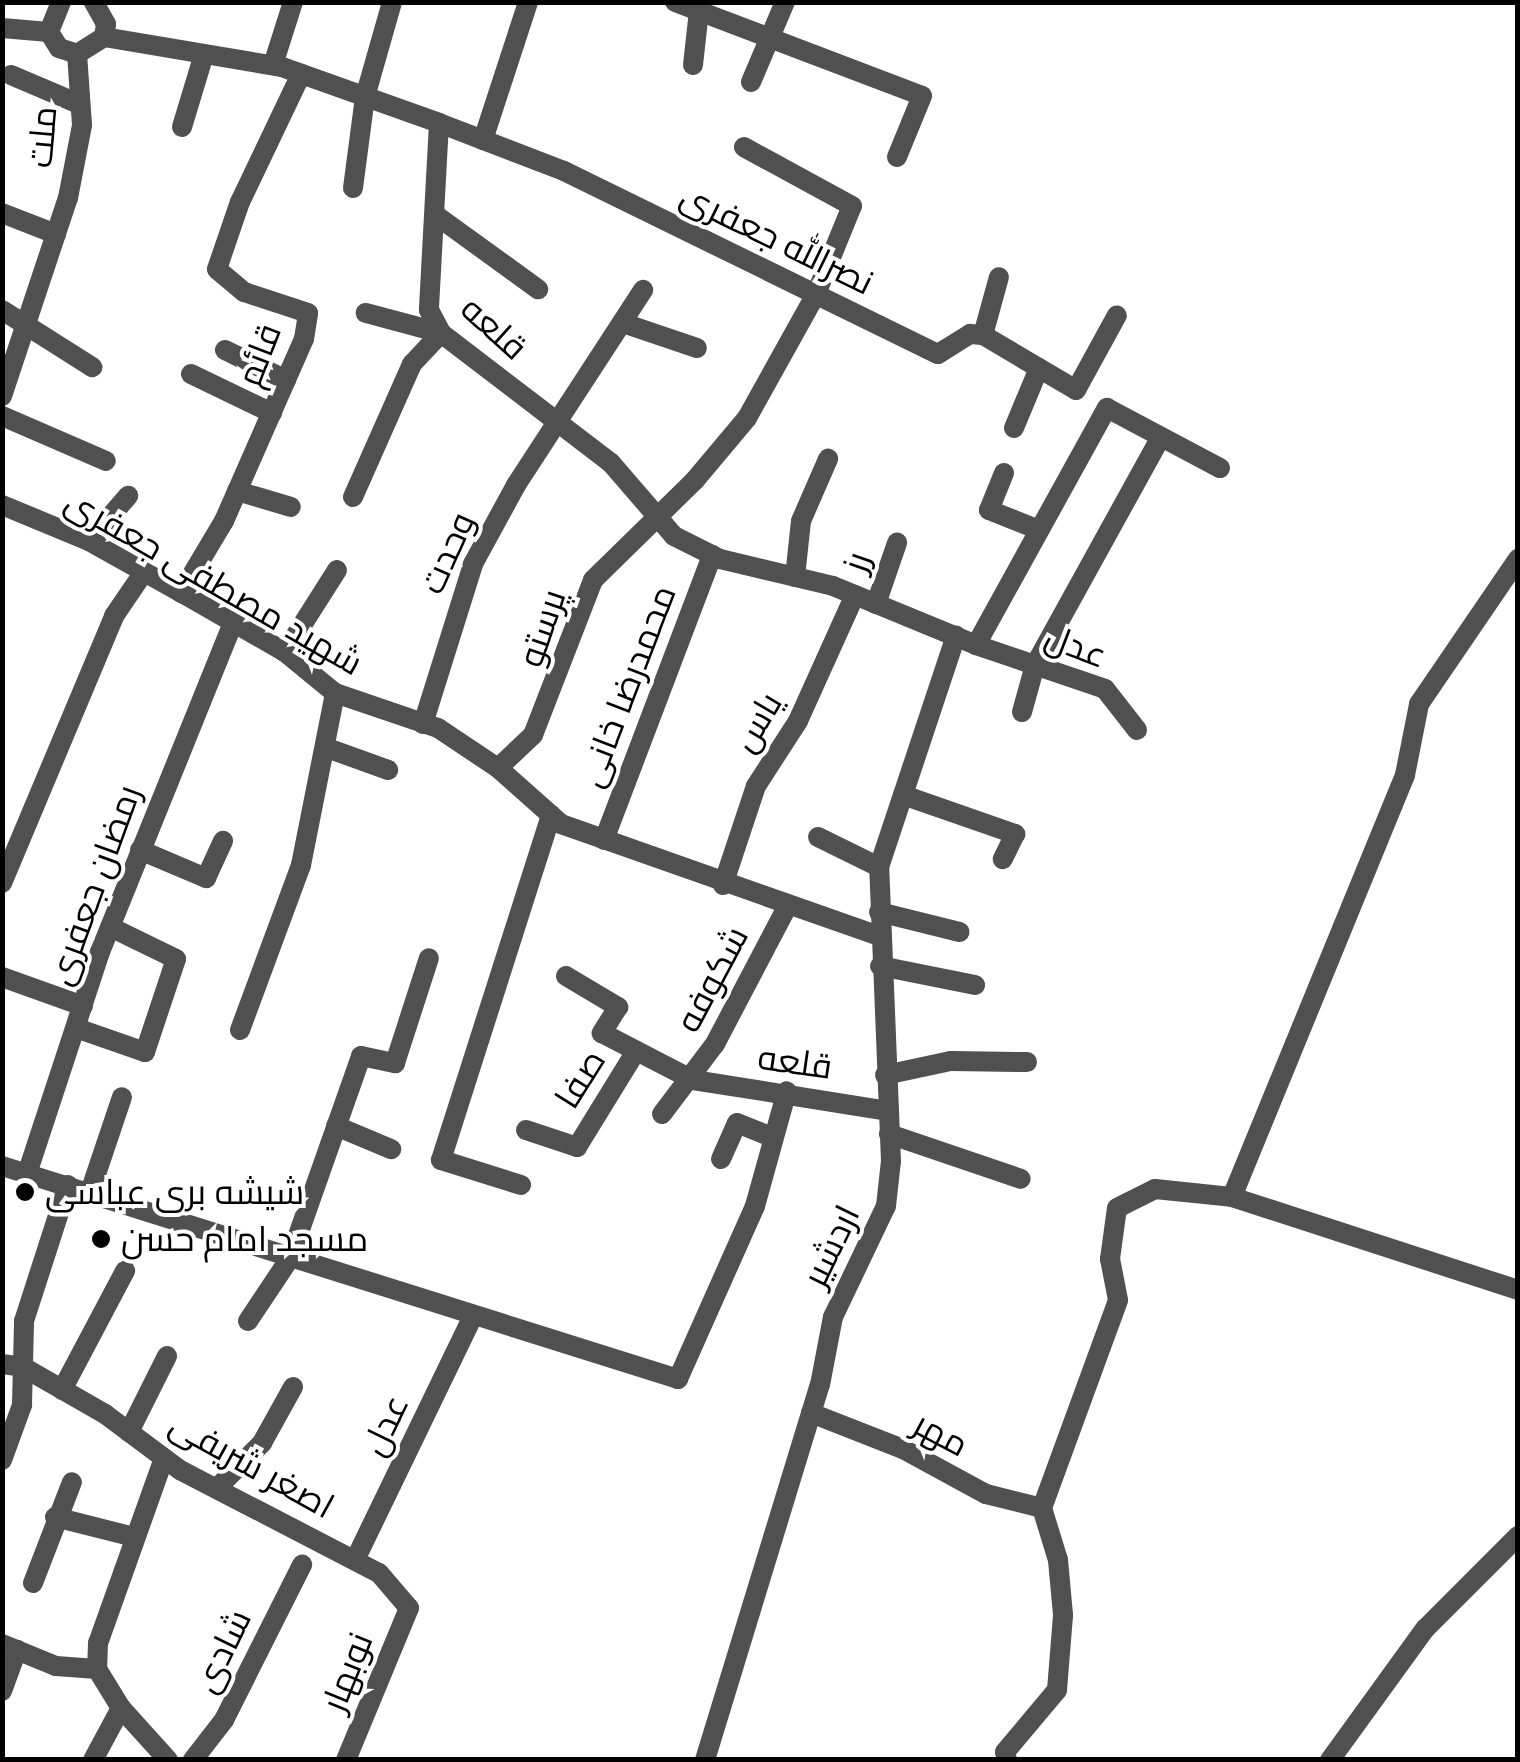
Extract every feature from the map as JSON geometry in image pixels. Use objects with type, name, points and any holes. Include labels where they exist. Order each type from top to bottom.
[{"type":"street","points":[[49,32],[62,2]]},
{"type":"street","points":[[94,2],[106,24],[104,37]]},
{"type":"street","points":[[273,66],[293,2]]},
{"type":"street","points":[[353,188],[365,97],[392,2]]},
{"type":"street","points":[[483,140],[528,2]]},
{"type":"street","points":[[676,2],[922,96],[897,157]]},
{"type":"street","points":[[751,82],[774,37],[785,2]]},
{"type":"street","points":[[693,65],[699,11]]},
{"type":"street","points":[[2,28],[49,32]]},
{"type":"street","points":[[49,32],[59,48],[77,54],[104,37],[273,66],[439,123]]},
{"type":"street","name":"ملت","points":[[2,396],[56,234],[82,125],[77,54]]},
{"type":"street","points":[[182,127],[204,54]]},
{"type":"street","name":"قائم","points":[[181,593],[237,491],[286,380],[308,313],[244,292],[217,268],[240,202],[301,74]]},
{"type":"street","points":[[10,75],[79,104]]},
{"type":"street","name":"نصرالله جعفری","points":[[439,123],[564,171],[938,354],[970,334],[983,335]]},
{"type":"street","name":"قلعه","points":[[439,123],[429,310],[440,333],[611,462],[674,536],[712,555],[855,595],[976,645]]},
{"type":"street","name":"پرستو","points":[[498,768],[532,735],[593,580],[747,418],[816,294],[852,206],[744,147]]},
{"type":"street","points":[[2,213],[56,234]]},
{"type":"street","points":[[437,216],[538,288]]},
{"type":"street","points":[[999,277],[983,335],[1076,390],[1118,315]]},
{"type":"street","name":"وحدت","points":[[423,724],[473,564],[516,485],[644,290]]},
{"type":"street","points":[[2,310],[27,320],[92,367]]},
{"type":"street","points":[[353,498],[412,364],[440,333],[366,313]]},
{"type":"street","points":[[623,323],[698,348]]},
{"type":"street","points":[[226,350],[286,380]]},
{"type":"street","points":[[1014,428],[1039,368]]},
{"type":"street","points":[[191,374],[272,413]]},
{"type":"street","points":[[976,645],[1106,408],[1220,468]]},
{"type":"street","points":[[2,416],[106,461]]},
{"type":"street","points":[[1022,712],[1035,665],[1160,437]]},
{"type":"street","points":[[795,577],[801,521],[828,459]]},
{"type":"street","points":[[1004,473],[989,510],[1038,530]]},
{"type":"street","points":[[237,491],[291,507]]},
{"type":"street","points":[[89,541],[128,496]]},
{"type":"street","name":"شهید مصطفی جعفری","points":[[2,505],[89,541],[233,622],[285,652],[335,693],[423,724],[498,768],[551,815],[604,840],[786,908],[879,936]]},
{"type":"street","name":"رز","points":[[876,604],[898,542]]},
{"type":"street","name":"محمدرضا خانی","points":[[604,840],[712,555]]},
{"type":"street","points":[[1232,1197],[1406,775],[1419,704],[1518,559]]},
{"type":"street","points":[[285,652],[337,570]]},
{"type":"street","points":[[2,884],[114,616],[144,572]]},
{"type":"street","name":"یاس","points":[[723,884],[756,786],[798,721],[855,595]]},
{"type":"street","name":"رمضان جعفری","points":[[27,1174],[110,927],[233,622]]},
{"type":"street","name":"اردشیر","points":[[705,1760],[811,1413],[833,1317],[886,1206],[890,1134],[880,966],[879,866],[956,636]]},
{"type":"street","name":"عدل","points":[[976,645],[1105,688],[1137,730]]},
{"type":"street","points":[[240,1030],[274,923],[301,866],[335,693]]},
{"type":"street","points":[[326,748],[388,770]]},
{"type":"street","points":[[903,795],[1015,834],[1003,859]]},
{"type":"street","points":[[520,1185],[441,1160],[551,815]]},
{"type":"street","points":[[818,837],[879,866]]},
{"type":"street","points":[[140,850],[206,878],[222,841]]},
{"type":"street","name":"شکوفه","points":[[662,1114],[692,1080],[786,908]]},
{"type":"street","points":[[879,912],[960,932]]},
{"type":"street","points":[[76,1028],[144,1052],[176,960],[110,927]]},
{"type":"street","points":[[248,1320],[290,1258],[361,1056],[394,1064],[429,958]]},
{"type":"street","points":[[880,966],[975,985]]},
{"type":"street","points":[[566,976],[618,1007],[602,1033],[692,1080]]},
{"type":"street","points":[[2,977],[83,1006]]},
{"type":"street","name":"صفا","points":[[526,1130],[576,1147],[636,1051]]},
{"type":"street","points":[[885,1074],[951,1061],[1028,1062]]},
{"type":"street","name":"قلعه","points":[[692,1080],[788,1091],[888,1111]]},
{"type":"street","points":[[2,1166],[68,1184],[472,1318],[678,1379],[755,1206],[788,1091]]},
{"type":"street","points":[[90,1192],[122,1097]]},
{"type":"street","points":[[721,1159],[736,1123],[772,1137]]},
{"type":"street","points":[[336,1126],[391,1149]]},
{"type":"street","points":[[890,1134],[1021,1180]]},
{"type":"street","points":[[2,1460],[22,1404],[13,1365],[68,1184]]},
{"type":"street","points":[[1007,1760],[1005,1752],[1057,1690],[1063,1615],[1058,1560],[1042,1508],[1118,1300],[1110,1259],[1117,1208],[1155,1189],[1232,1197],[1518,1290]]},
{"type":"street","points":[[62,1390],[125,1270]]},
{"type":"street","name":"عدل","points":[[356,1560],[472,1318]]},
{"type":"street","points":[[129,1432],[167,1356]]},
{"type":"street","name":"اصغر شریفی","points":[[13,1365],[62,1390],[217,1488],[379,1572],[409,1608]]},
{"type":"street","points":[[217,1488],[262,1443],[293,1387]]},
{"type":"street","name":"مهر","points":[[811,1413],[903,1448],[986,1494],[1042,1508]]},
{"type":"street","points":[[164,1458],[98,1643],[97,1669],[121,1708],[168,1760]]},
{"type":"street","points":[[33,1583],[55,1517],[72,1482]]},
{"type":"street","points":[[55,1517],[134,1537]]},
{"type":"street","points":[[1330,1760],[1425,1629],[1518,1536]]},
{"type":"street","name":"شادی","points":[[193,1760],[224,1720],[302,1565]]},
{"type":"street","name":"نوبهار","points":[[346,1760],[409,1608]]},
{"type":"street","points":[[2,1690],[10,1647],[56,1666],[97,1669]]},
{"type":"street","points":[[93,1760],[121,1708]]},
{"type":"place","name":"شیشه بری عباسی","points":[[25,1192]]},
{"type":"place","name":"مسجد امام حسن","points":[[101,1239]]}]
